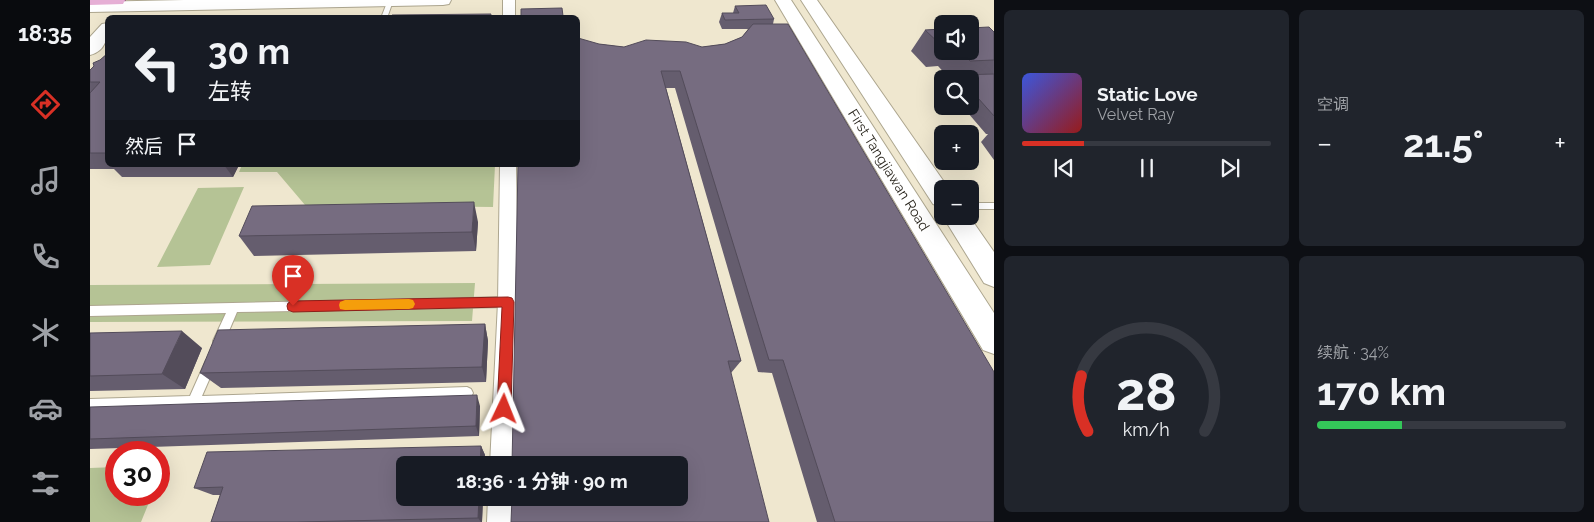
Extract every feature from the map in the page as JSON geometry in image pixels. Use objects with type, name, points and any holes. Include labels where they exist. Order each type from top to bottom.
[{"type":"street","points":[[90,20],[111,4],[443,0]]},
{"type":"street","points":[[509,0],[509,15]]},
{"type":"street","name":"First Tangjiawan Road","points":[[783,0],[994,340]]},
{"type":"street","name":"First Tangjiawan Road","points":[[809,0],[934,186]]},
{"type":"street","points":[[154,15],[190,4]]},
{"type":"street","points":[[90,65],[99,44]]},
{"type":"street","points":[[502,456],[508,302],[508,167]]},
{"type":"street","points":[[961,225],[994,274]]},
{"type":"street","points":[[500,522],[501,506]]},
{"type":"lane","points":[[385,15],[390,1]]},
{"type":"lane","points":[[979,206],[994,206]]},
{"type":"lane","points":[[90,311],[508,302]]},
{"type":"lane","points":[[193,402],[234,308]]},
{"type":"lane","points":[[90,405],[467,393]]},
{"type":"green space","points":[[241,167],[495,167],[493,207],[305,205],[277,172],[239,172]]},
{"type":"green space","points":[[244,187],[210,265],[157,267],[198,188]]},
{"type":"green space","points":[[475,283],[472,321],[90,322],[90,285]]},
{"type":"green space","points":[[105,467],[105,506],[148,506],[141,522],[90,522],[90,468]]},
{"type":"building","points":[[766,5],[774,19],[725,20],[722,13],[739,13],[735,6]]},
{"type":"building","points":[[562,8],[563,15],[521,15],[521,9]]},
{"type":"building","points":[[491,14],[491,15],[392,15]]},
{"type":"building","points":[[753,24],[788,24],[994,372],[994,522],[835,522],[783,360],[769,360],[680,71],[661,71],[741,361],[728,361],[769,522],[511,522],[512,506],[688,506],[688,456],[512,456],[518,167],[580,167],[580,39],[599,44],[624,47],[646,40],[686,42],[702,47],[725,44],[742,37]]},
{"type":"building","points":[[989,27],[994,32],[994,60],[970,61],[969,60],[979,60],[979,28]]},
{"type":"building","points":[[934,29],[934,38],[925,30]]},
{"type":"building","points":[[105,56],[105,153],[90,153],[90,93],[100,82],[90,82],[90,70],[94,66],[93,63]]},
{"type":"building","points":[[979,74],[994,74],[994,116],[979,99]]},
{"type":"building","points":[[474,202],[472,232],[239,236],[252,206]]},
{"type":"building","points":[[485,324],[482,367],[200,373],[218,330]]},
{"type":"building","points":[[182,331],[162,374],[90,376],[90,333]]},
{"type":"building","points":[[477,395],[476,426],[90,439],[90,407]]},
{"type":"building","points":[[481,446],[480,456],[396,456],[396,506],[479,506],[478,518],[211,522],[223,487],[194,488],[207,452]]},
{"type":"slow traffic","points":[[345,305],[409,304]]},
{"type":"route","points":[[293,306],[508,302],[504,409]]}]
